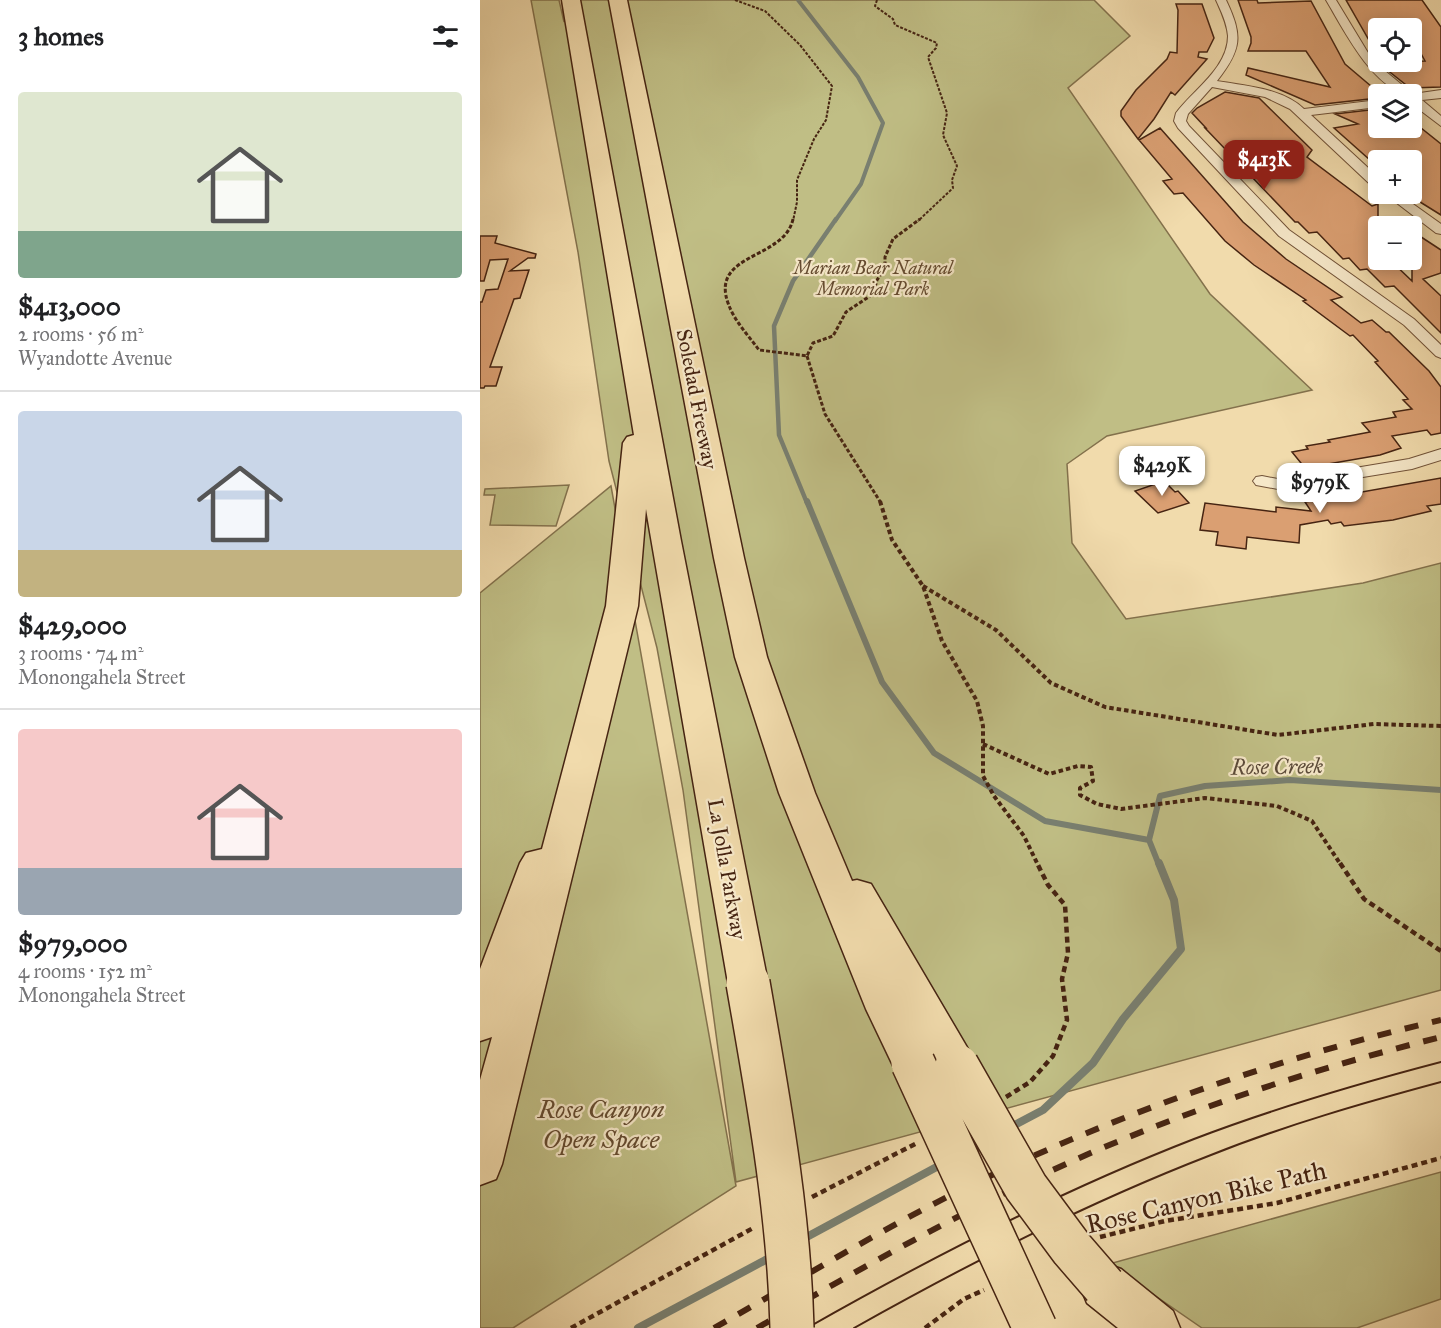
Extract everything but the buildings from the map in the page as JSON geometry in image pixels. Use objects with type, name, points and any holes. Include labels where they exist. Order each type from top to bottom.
[{"type":"highway","points":[[480,1164],[587,751],[622,606],[631,528],[635,458],[643,412],[572,0]]},
{"type":"highway","name":"Soledad Freeway","points":[[618,0],[743,624],[751,657],[797,793]]},
{"type":"highway","name":"La Jolla Parkway","points":[[643,412],[748,983],[781,1182],[792,1286],[792,1328]]},
{"type":"highway","points":[[480,1023],[536,871],[587,751]]},
{"type":"highway","points":[[797,793],[886,1009],[1035,1328]]},
{"type":"highway","points":[[797,793],[1026,1186],[1072,1249],[1104,1286],[1156,1328]]},
{"type":"street","points":[[1221,0],[1232,28],[1233,41],[1226,63],[1182,113],[1180,121],[1184,128],[1284,233],[1409,322],[1441,353]]},
{"type":"street","points":[[1331,0],[1369,63],[1395,84]]},
{"type":"street","points":[[1208,83],[1268,94],[1294,106],[1368,175]]},
{"type":"street","points":[[1422,97],[1441,94]]},
{"type":"street","points":[[1300,113],[1368,104]]},
{"type":"street","points":[[1422,106],[1441,122]]},
{"type":"street","points":[[1404,204],[1441,230]]},
{"type":"street","points":[[1262,481],[1283,485],[1412,464],[1441,454]]},
{"type":"path","points":[[735,0],[765,11],[800,45],[832,86],[826,120],[814,139],[798,180],[797,202],[792,226],[780,240],[735,265],[728,277],[726,294],[734,315],[759,350],[807,356]]},
{"type":"path","points":[[877,0],[875,6],[893,19],[895,25],[937,43],[936,48],[928,57],[947,113],[943,135],[957,166],[952,180],[953,188],[920,219],[893,239],[885,257],[885,268],[877,280],[873,294],[846,312],[833,336],[813,343],[807,356],[825,414],[879,498],[892,540],[923,586],[942,640],[977,701],[983,726],[983,776],[994,796],[1024,836],[1048,885],[1065,905],[1068,953],[1062,979],[1067,1020],[1053,1056],[1030,1082],[998,1102]]},
{"type":"path","points":[[923,586],[996,630],[1051,682],[1106,707],[1278,735],[1374,724],[1441,726]]},
{"type":"path","points":[[983,744],[1049,774],[1078,766],[1091,767],[1093,781],[1080,788],[1080,795],[1097,804],[1121,809],[1205,798],[1277,806],[1312,821],[1364,899],[1441,951]]},
{"type":"path","points":[[803,1202],[926,1139]]},
{"type":"path","name":"Rose Canyon Bike Path","points":[[1093,1241],[1104,1236],[1165,1221],[1277,1203],[1441,1158]]},
{"type":"path","points":[[572,1328],[762,1223]]},
{"type":"path","points":[[925,1328],[964,1299],[996,1285]]},
{"type":"green space","name":"Marian Bear Natural Memorial Park","points":[[531,0],[559,0],[564,22],[562,0],[1094,0],[1130,36],[1068,88],[1210,294],[1312,390],[1107,436],[1067,464],[1072,543],[1126,619],[1363,583],[1441,563],[1441,990],[736,1182],[683,790],[657,648],[609,461],[578,252]]},
{"type":"green space","points":[[569,485],[556,526],[490,525],[495,495],[484,495],[485,489]]},
{"type":"green space","name":"Rose Canyon Open Space","points":[[611,486],[736,1186],[513,1328],[480,1328],[480,593]]},
{"type":"green space","points":[[1441,1172],[1441,1299],[1357,1328],[1202,1328],[1109,1264]]},
{"type":"waterway","points":[[798,0],[858,77],[883,123],[861,184],[835,221]]},
{"type":"waterway","points":[[807,503],[779,435],[774,326],[793,281],[836,219]]},
{"type":"waterway","points":[[807,501],[882,682],[934,753],[1045,821],[1149,840]]},
{"type":"waterway","name":"Rose Creek","points":[[1149,840],[1160,796],[1205,786],[1290,780],[1441,790]]},
{"type":"waterway","points":[[1149,840],[1159,865]]},
{"type":"waterway","points":[[1009,1128],[1043,1110],[1093,1063],[1123,1019],[1181,949],[1174,900],[1159,863]]},
{"type":"waterway","points":[[803,1239],[944,1163]]},
{"type":"waterway","points":[[638,1328],[773,1256]]},
{"type":"tram line","points":[[807,1328],[997,1226],[1144,1159],[1286,1107],[1441,1062]]},
{"type":"tram line","points":[[854,1328],[941,1280],[1119,1193],[1239,1144],[1296,1124],[1441,1082]]},
{"type":"railway","points":[[714,1328],[956,1192],[1046,1150],[1156,1106],[1269,1067],[1441,1020]]},
{"type":"railway","points":[[757,1328],[969,1211],[1100,1149],[1268,1086],[1441,1037]]}]
